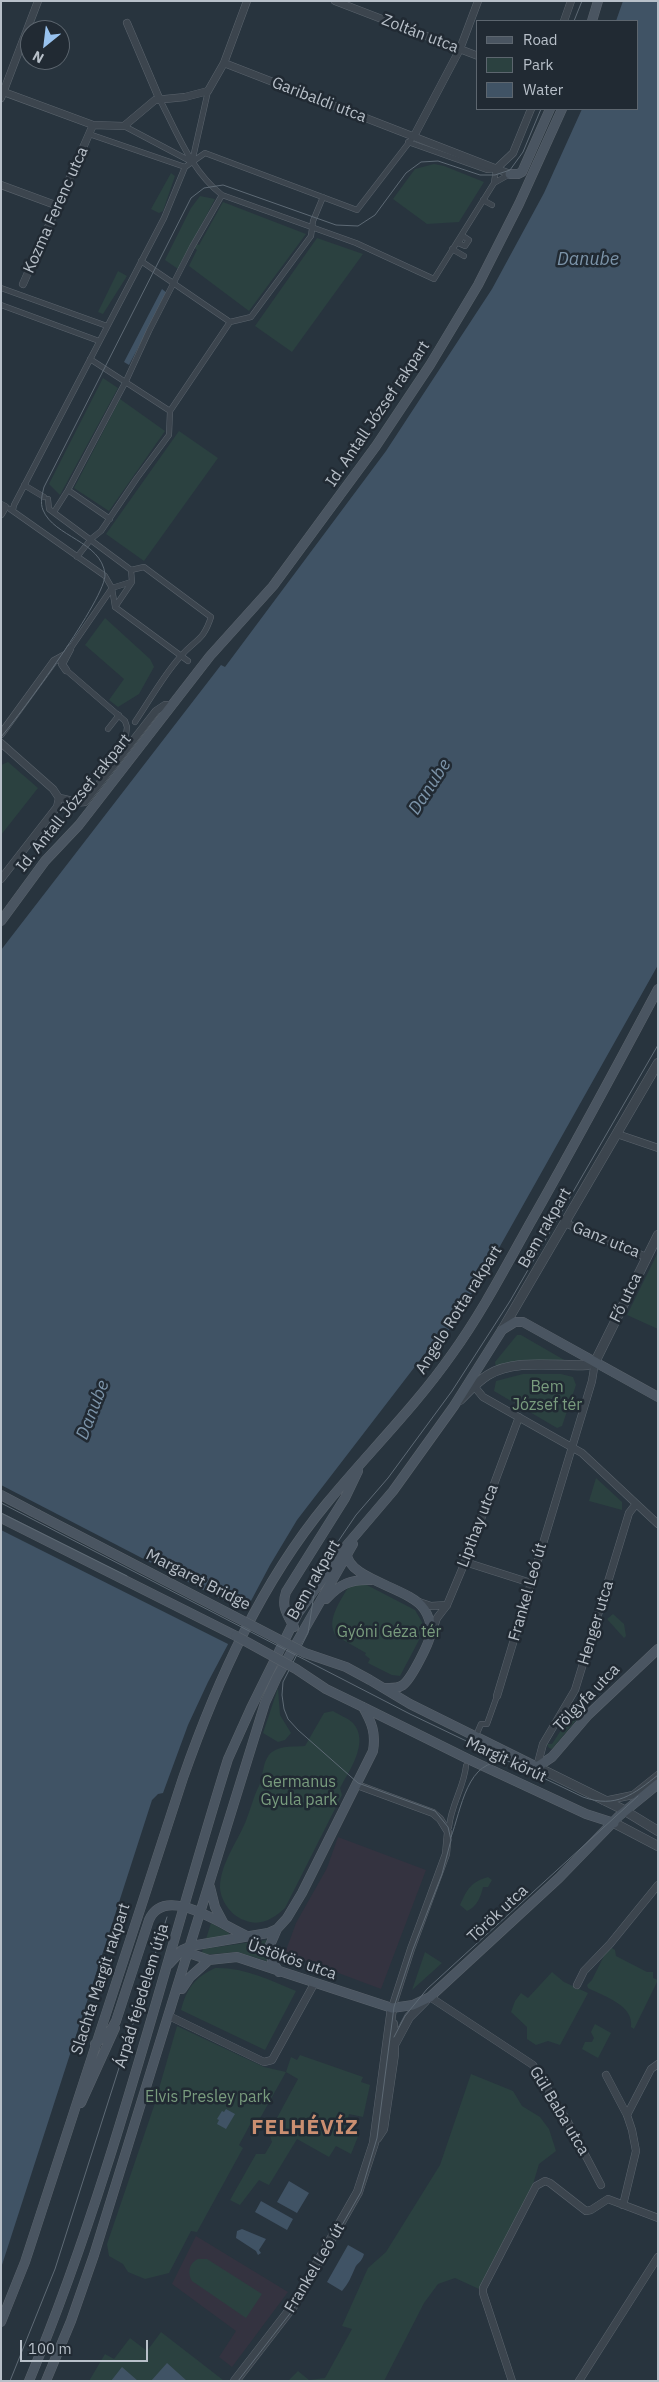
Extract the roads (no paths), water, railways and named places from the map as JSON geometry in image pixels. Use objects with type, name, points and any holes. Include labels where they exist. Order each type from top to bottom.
[{"type":"main road","points":[[592,20],[598,1]]},
{"type":"main road","points":[[510,174],[522,172],[550,110]]},
{"type":"main road","name":"Id. Antall József rakpart","points":[[1,921],[46,861],[79,825],[210,656],[273,586],[310,539],[430,365],[474,293],[501,241],[562,110]]},
{"type":"main road","name":"Angelo Rotta rakpart","points":[[236,1649],[284,1562],[326,1504],[425,1392],[474,1320],[591,1115],[658,989]]},
{"type":"main road","points":[[502,1330],[515,1322],[523,1322],[658,1397]]},
{"type":"main road","name":"Bem rakpart","points":[[292,1624],[347,1545],[356,1538],[393,1491],[454,1406],[502,1330]]},
{"type":"main road","points":[[299,1638],[285,1612],[283,1602],[286,1592],[345,1498],[361,1464]]},
{"type":"main road","name":"Margaret Bridge","points":[[1,1496],[306,1653],[346,1667],[383,1688]]},
{"type":"main road","name":"Margaret Bridge","points":[[1,1518],[253,1645],[296,1669],[326,1689],[363,1707],[372,1716]]},
{"type":"main road","name":"Bem rakpart","points":[[299,1638],[347,1558],[356,1538]]},
{"type":"main road","points":[[347,1545],[347,1558],[353,1567],[419,1602],[425,1610],[432,1633],[408,1680],[395,1688],[383,1688]]},
{"type":"main road","points":[[315,1610],[336,1588],[344,1583],[358,1579],[376,1580]]},
{"type":"main road","name":"Árpád fejedelem útja","points":[[29,2381],[51,2330],[95,2202],[167,1968],[228,1760],[292,1624]]},
{"type":"main road","name":"Árpád fejedelem útja","points":[[46,2381],[82,2293],[174,2004],[187,1950],[201,1914],[265,1703],[276,1676],[299,1638]]},
{"type":"main road","name":"Tölgyfa utca","points":[[537,1767],[552,1757],[588,1716],[658,1648]]},
{"type":"main road","name":"Slachta Margit rakpart","points":[[1,2322],[24,2262],[195,1745],[236,1649]]},
{"type":"main road","name":"Margit körút","points":[[383,1688],[410,1704],[537,1767]]},
{"type":"main road","points":[[279,1972],[272,1961],[270,1945],[277,1929],[287,1918],[302,1893],[374,1751],[376,1736],[372,1716]]},
{"type":"main road","name":"Margit körút","points":[[372,1716],[586,1814],[614,1823]]},
{"type":"main road","points":[[614,1823],[624,1811],[658,1784]]},
{"type":"main road","name":"Török utca","points":[[392,2008],[413,2006],[430,1996],[558,1878],[614,1823]]},
{"type":"main road","points":[[210,1885],[216,1907],[224,1924]]},
{"type":"main road","points":[[68,2128],[112,2038],[116,2020],[151,1913],[155,1908],[168,1904],[184,1907],[247,1936]]},
{"type":"main road","points":[[178,1928],[187,1950]]},
{"type":"main road","points":[[167,1968],[187,1950],[277,1929]]},
{"type":"main road","name":"Üstökös utca","points":[[187,1950],[209,1960],[228,1957],[244,1958],[314,1984],[392,2008]]},
{"type":"main road","points":[[174,2004],[190,1977],[209,1960]]},
{"type":"main road","points":[[95,2045],[111,2030],[116,2020]]},
{"type":"street","points":[[38,1],[2,94],[93,125],[124,126],[192,162]]},
{"type":"street","points":[[192,162],[208,91],[224,64],[247,1]]},
{"type":"street","name":"Zoltán utca","points":[[335,1],[477,56]]},
{"type":"street","points":[[13,510],[24,485],[164,218],[185,167],[205,153],[357,210],[414,136],[460,49],[478,1]]},
{"type":"street","points":[[564,20],[571,1]]},
{"type":"street","points":[[127,23],[159,98],[192,162],[210,186],[222,194],[356,243],[434,279],[494,183],[496,169]]},
{"type":"street","name":"Garibaldi utca","points":[[224,64],[510,174]]},
{"type":"street","points":[[124,126],[159,98],[185,96],[208,91]]},
{"type":"street","points":[[408,142],[487,170],[496,169],[513,153],[531,110]]},
{"type":"street","name":"Kozma Ferenc utca","points":[[18,294],[93,125]]},
{"type":"street","points":[[89,134],[185,167]]},
{"type":"street","points":[[494,183],[510,174]]},
{"type":"street","points":[[1,184],[58,206]]},
{"type":"street","points":[[54,512],[68,490],[126,381],[149,331],[222,194]]},
{"type":"street","points":[[77,557],[91,539],[101,531],[169,435],[170,411],[230,322],[251,317],[311,236],[313,221],[323,197]]},
{"type":"street","points":[[483,200],[492,205]]},
{"type":"street","points":[[452,249],[464,256]]},
{"type":"street","points":[[141,261],[230,322]]},
{"type":"street","points":[[1,288],[107,326]]},
{"type":"street","points":[[2,307],[99,341]]},
{"type":"street","points":[[90,359],[170,411]]},
{"type":"street","points":[[200,367],[206,371]]},
{"type":"street","points":[[24,485],[46,498],[49,509],[131,570],[132,582],[115,607]]},
{"type":"street","points":[[68,490],[110,519]]},
{"type":"street","points":[[1,514],[3,506],[13,510],[105,576],[112,588],[115,607],[188,661]]},
{"type":"street","points":[[131,570],[144,567],[211,618],[206,632],[199,641],[180,656],[126,735],[127,727],[125,721],[66,670],[62,664],[112,588],[132,582]]},
{"type":"street","points":[[1,734],[54,661],[69,652]]},
{"type":"street","name":"Id. Antall József rakpart","points":[[58,798],[67,798],[77,803],[85,802],[156,711],[166,705],[172,705]]},
{"type":"street","points":[[108,729],[119,716]]},
{"type":"street","points":[[1,744],[53,789],[58,798],[57,807],[1,879]]},
{"type":"street","name":"Bem rakpart","points":[[502,1330],[658,1063]]},
{"type":"street","points":[[617,1134],[658,1148]]},
{"type":"street","name":"Ganz utca","points":[[565,1223],[646,1256]]},
{"type":"street","name":"Fő utca","points":[[596,1362],[646,1256],[658,1235]]},
{"type":"street","points":[[474,1386],[489,1374],[505,1369],[527,1365],[587,1365],[596,1362]]},
{"type":"street","points":[[571,1446],[592,1381],[596,1362]]},
{"type":"street","points":[[474,1386],[479,1367]]},
{"type":"street","points":[[474,1386],[483,1397],[582,1453],[658,1524]]},
{"type":"street","name":"Bem rakpart","points":[[454,1406],[474,1386]]},
{"type":"street","name":"Lipthay utca","points":[[432,1633],[437,1618],[447,1605],[465,1562],[519,1417]]},
{"type":"street","name":"Frankel Leó út","points":[[478,1731],[481,1724],[487,1724],[497,1696],[571,1446]]},
{"type":"street","name":"Henger utca","points":[[537,1767],[543,1744],[575,1690],[630,1514],[636,1504]]},
{"type":"street","points":[[465,1562],[531,1583]]},
{"type":"street","points":[[419,1602],[431,1606],[447,1605]]},
{"type":"street","name":"Frankel Leó út","points":[[235,2381],[280,2324],[306,2285],[356,2198],[374,2143],[392,2008],[411,1949],[446,1854],[448,1842],[447,1827],[465,1775],[466,1766]]},
{"type":"street","name":"Margit körút","points":[[537,1767],[624,1811],[658,1831]]},
{"type":"street","points":[[604,1801],[633,1795],[658,1774]]},
{"type":"street","points":[[356,1786],[425,1809],[440,1819],[447,1827]]},
{"type":"street","points":[[614,1823],[658,1846]]},
{"type":"street","points":[[577,1985],[584,1971],[610,1944],[658,1884]]},
{"type":"street","name":"Árpád fejedelem útja","points":[[170,2016],[263,2062],[268,2062],[272,2060],[314,1984]]},
{"type":"street","name":"Frankel Leó út","points":[[395,2043],[409,2017],[430,1996]]},
{"type":"street","name":"Gül Baba utca","points":[[430,1996],[534,2065],[568,2122],[601,2185]]},
{"type":"street","name":"Frankel Leó út","points":[[374,2143],[383,2128],[395,2043],[392,2008]]},
{"type":"street","points":[[627,2116],[651,2069],[658,2064]]},
{"type":"street","points":[[606,2075],[627,2116],[636,2151],[623,2205]]},
{"type":"street","points":[[512,2381],[483,2294],[483,2288],[536,2186],[545,2182],[550,2183],[586,2211],[591,2210],[608,2198],[658,2218]]},
{"type":"street","points":[[578,2381],[658,2257]]},
{"type":"water","name":"Danube","points":[[623,1],[658,1],[658,965],[490,1264],[436,1351],[430,1347],[297,1520],[270,1565],[208,1682],[188,1725],[163,1793],[158,1794],[152,1800],[1,2268],[1,950],[221,665],[225,667],[386,451],[492,289],[544,193],[582,110],[639,110],[639,20],[616,20]]},
{"type":"water","points":[[162,289],[167,293],[129,365],[124,362]]},
{"type":"water","points":[[226,2109],[235,2114],[226,2129],[217,2124],[219,2120],[217,2119],[222,2111],[224,2112]]},
{"type":"water","points":[[289,2181],[309,2193],[297,2213],[277,2202]]},
{"type":"water","points":[[261,2201],[293,2219],[287,2230],[255,2212]]},
{"type":"water","points":[[242,2229],[266,2239],[259,2250],[261,2253],[258,2255],[256,2251],[236,2238],[237,2231]]},
{"type":"water","points":[[348,2245],[364,2254],[342,2291],[327,2282]]},
{"type":"water","points":[[167,2363],[187,2381],[151,2381]]},
{"type":"water","points":[[122,2367],[138,2381],[111,2381]]},
{"type":"tram line","points":[[574,20],[582,1]]},
{"type":"tram line","points":[[1,737],[61,656],[102,587],[105,574],[102,563],[87,546],[57,527],[49,519],[42,507],[43,490],[191,198],[204,188],[223,185],[336,225],[358,226],[375,215],[406,173],[421,162],[438,161],[480,175],[495,175],[510,170],[523,152],[541,110]]},
{"type":"tram line","points":[[238,2381],[295,2307],[361,2192],[377,2138],[394,2007],[413,1949],[442,1874],[451,1840],[448,1827],[435,1811],[358,1783],[298,1730],[288,1719],[284,1709],[283,1682],[308,1633],[316,1581],[333,1549],[356,1515],[388,1478],[452,1391],[510,1301],[658,1045]]},
{"type":"tram line","points":[[1,1503],[410,1714],[583,1797],[605,1801],[624,1798],[658,1775]]},
{"type":"tram line","points":[[1,1513],[127,1576]]},
{"type":"tram line","points":[[451,1837],[463,1800],[474,1776],[482,1768],[493,1763],[506,1763]]},
{"type":"tram line","points":[[394,2037],[405,2016],[427,1989],[638,1796]]},
{"type":"tram line","points":[[10,2381],[55,2269],[167,1917]]},
{"type":"district","name":"FELHÉVÍZ","points":[[305,2128]]},
{"type":"park label","name":"Bem József tér","points":[[547,1396]]},
{"type":"park label","name":"Gyóni Géza tér","points":[[389,1632]]},
{"type":"park label","name":"Germanus Gyula park","points":[[299,1791]]},
{"type":"park label","name":"Elvis Presley park","points":[[208,2097]]}]
